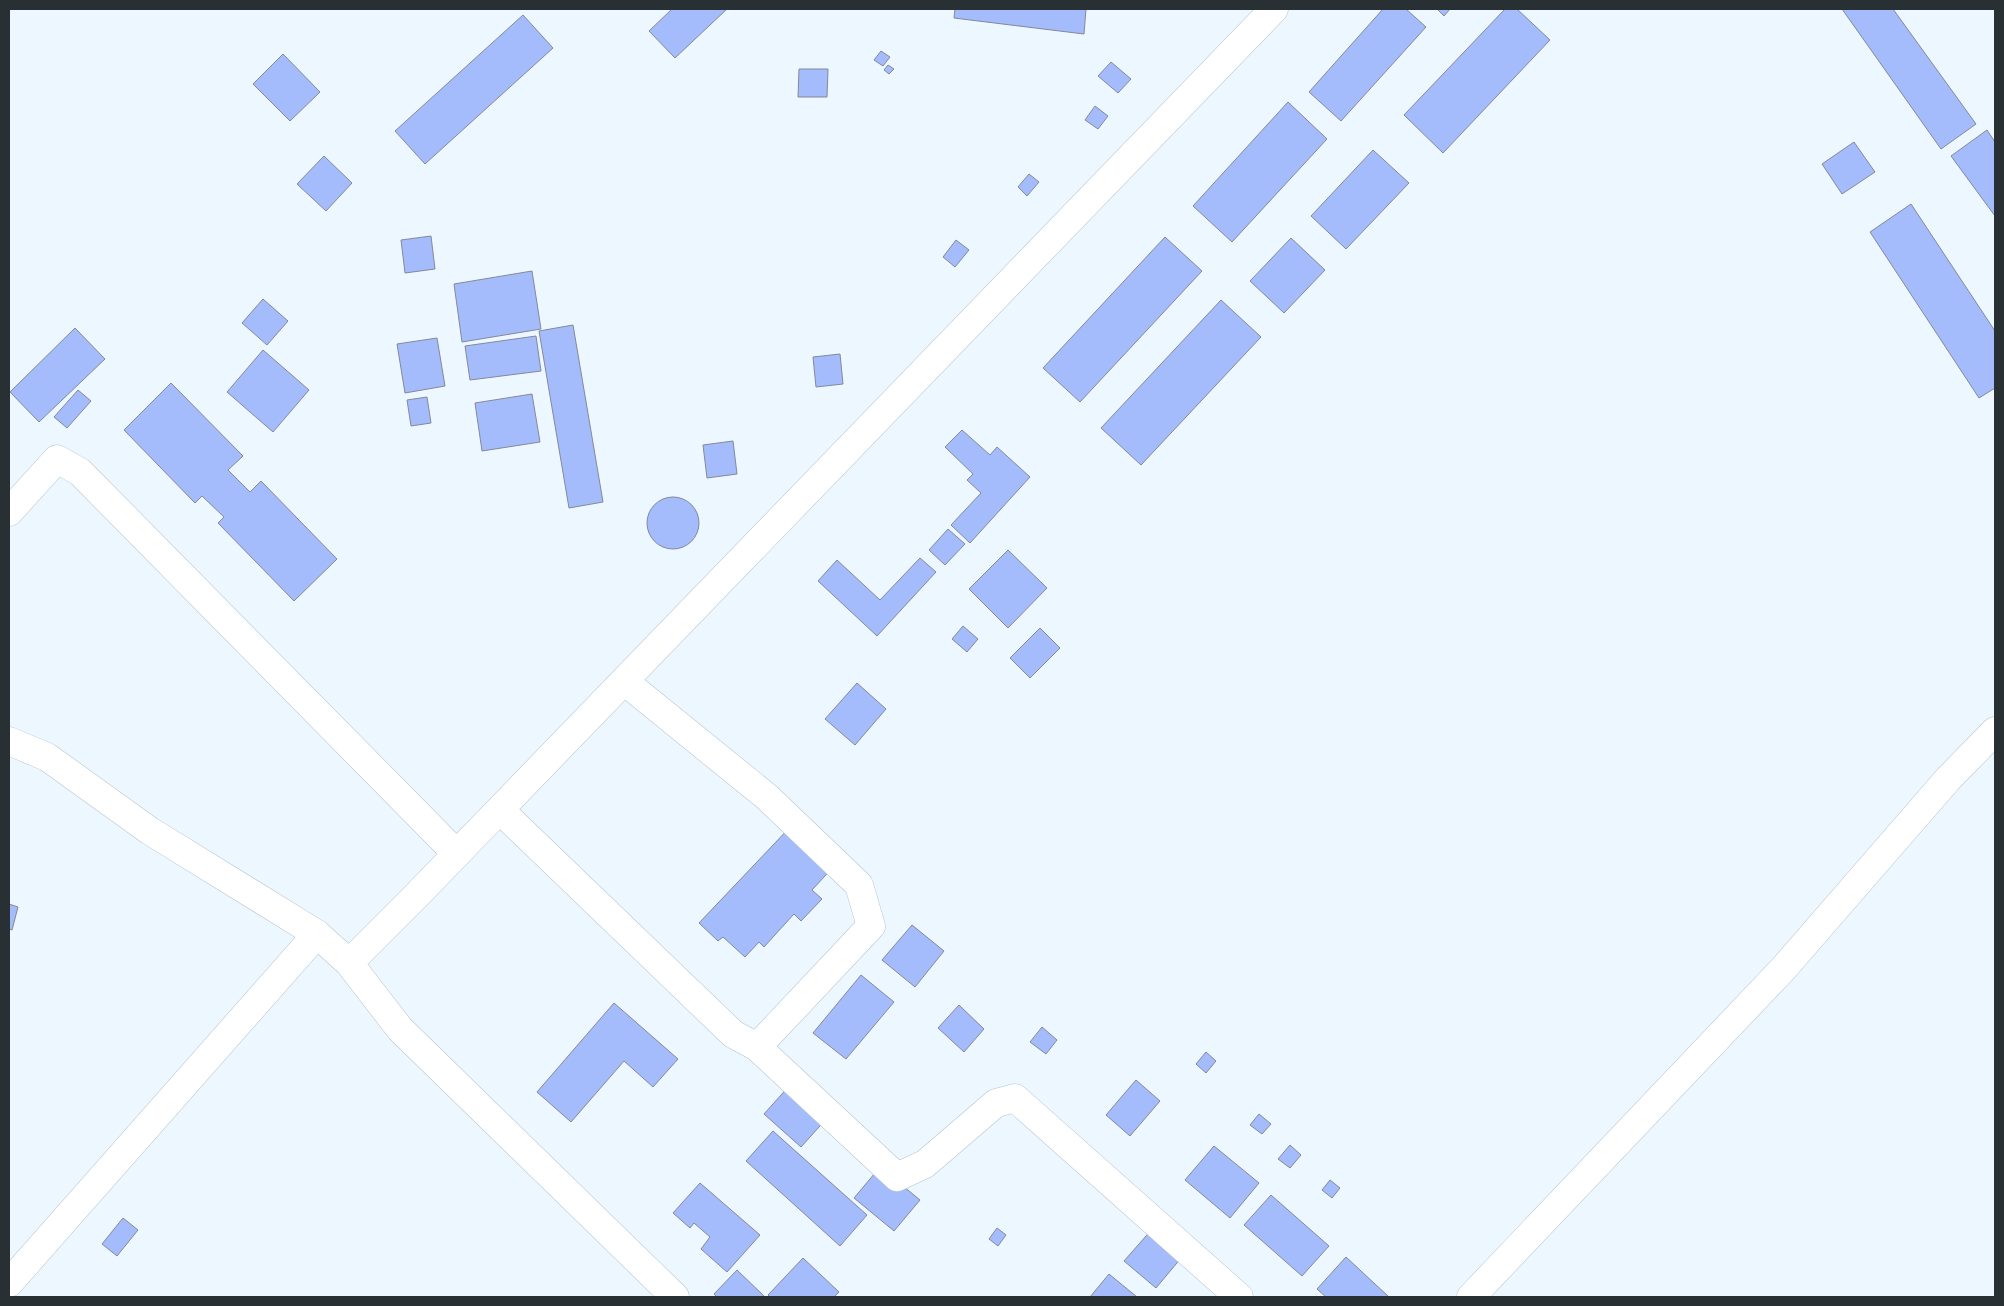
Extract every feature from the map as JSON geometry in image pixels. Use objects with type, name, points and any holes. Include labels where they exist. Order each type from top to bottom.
[{"type":"street","points":[[349,963],[500,810],[1274,9]]},
{"type":"street","points":[[9,512],[56,459],[80,472],[457,854]]},
{"type":"street","points":[[624,681],[767,797],[858,885],[871,926],[757,1046]]},
{"type":"street","points":[[1471,1297],[1783,969],[1948,779],[1995,731]]},
{"type":"street","points":[[9,741],[47,757],[150,831],[317,934],[349,963],[400,1029],[675,1297]]},
{"type":"street","points":[[500,810],[733,1034],[757,1046],[897,1178],[925,1164],[996,1103],[1014,1098],[1239,1297]]},
{"type":"street","points":[[9,1283],[317,934]]},
{"type":"building","points":[[672,9],[727,9],[675,58],[649,31]]},
{"type":"building","points":[[955,9],[1086,9],[1084,34],[954,18]]},
{"type":"building","points":[[1383,9],[1406,9],[1426,27],[1341,121],[1309,92]]},
{"type":"building","points":[[1437,9],[1450,9],[1444,16]]},
{"type":"building","points":[[1505,9],[1517,9],[1550,40],[1443,153],[1404,115]]},
{"type":"building","points":[[1842,9],[1893,9],[1976,124],[1941,149]]},
{"type":"building","points":[[523,15],[553,48],[425,164],[395,131]]},
{"type":"building","points":[[881,51],[890,57],[883,66],[874,60]]},
{"type":"building","points":[[283,54],[320,92],[290,121],[253,84]]},
{"type":"building","points":[[1111,62],[1131,79],[1118,93],[1098,76]]},
{"type":"building","points":[[888,65],[894,69],[889,74],[884,70]]},
{"type":"building","points":[[799,69],[828,69],[827,97],[798,97]]},
{"type":"building","points":[[1288,102],[1327,139],[1232,242],[1193,206]]},
{"type":"building","points":[[1095,106],[1108,116],[1098,129],[1085,120]]},
{"type":"building","points":[[1987,130],[1995,142],[1995,216],[1951,156]]},
{"type":"building","points":[[1854,142],[1875,172],[1842,194],[1822,164]]},
{"type":"building","points":[[1373,150],[1409,183],[1346,249],[1311,216]]},
{"type":"building","points":[[324,156],[352,183],[326,211],[297,184]]},
{"type":"building","points":[[1029,174],[1039,182],[1027,196],[1018,187]]},
{"type":"building","points":[[1911,204],[1995,331],[1995,388],[1979,398],[1870,232]]},
{"type":"building","points":[[431,236],[435,269],[405,273],[401,240]]},
{"type":"building","points":[[1165,237],[1202,271],[1080,402],[1043,368]]},
{"type":"building","points":[[1291,238],[1325,270],[1284,313],[1250,281]]},
{"type":"building","points":[[956,240],[969,250],[955,267],[943,257]]},
{"type":"building","points":[[532,271],[541,329],[462,342],[454,284]]},
{"type":"building","points":[[263,299],[288,321],[267,345],[242,323]]},
{"type":"building","points":[[1221,300],[1261,337],[1141,465],[1101,428]]},
{"type":"building","points":[[573,325],[603,502],[569,508],[539,331]]},
{"type":"building","points":[[75,328],[105,359],[39,422],[10,392]]},
{"type":"building","points":[[536,336],[541,371],[470,380],[465,346]]},
{"type":"building","points":[[437,338],[445,386],[405,393],[397,344]]},
{"type":"building","points":[[263,350],[309,390],[273,432],[227,392]]},
{"type":"building","points":[[840,354],[843,384],[816,387],[813,357]]},
{"type":"building","points":[[171,383],[243,456],[228,470],[250,492],[261,481],[337,559],[294,601],[218,523],[224,517],[202,496],[195,503],[124,430]]},
{"type":"building","points":[[78,390],[91,401],[67,428],[54,417]]},
{"type":"building","points":[[532,394],[540,442],[482,451],[475,403]]},
{"type":"building","points":[[427,397],[431,423],[411,426],[407,400]]},
{"type":"building","points":[[962,430],[990,455],[997,447],[1030,477],[970,543],[951,525],[981,493],[967,480],[973,474],[945,447]]},
{"type":"building","points":[[733,441],[737,474],[707,478],[703,445]]},
{"type":"building","points":[[668,497],[678,497],[692,504],[699,518],[699,528],[692,542],[678,549],[668,549],[658,545],[651,538],[647,528],[647,518],[651,508],[658,501]]},
{"type":"building","points":[[948,529],[965,544],[945,565],[929,550]]},
{"type":"building","points":[[1008,550],[1047,588],[1008,628],[969,589]]},
{"type":"building","points":[[920,558],[936,572],[877,636],[818,581],[837,560],[880,600]]},
{"type":"building","points":[[963,626],[978,639],[967,652],[952,639]]},
{"type":"building","points":[[1040,628],[1060,648],[1030,678],[1010,658]]},
{"type":"building","points":[[857,683],[886,709],[855,745],[825,719]]},
{"type":"building","points":[[793,824],[836,864],[812,890],[822,899],[801,921],[794,914],[764,947],[759,942],[745,957],[723,937],[718,941],[699,923]]},
{"type":"building","points":[[9,904],[18,907],[12,930],[9,929]]},
{"type":"building","points":[[912,925],[944,951],[915,987],[882,960]]},
{"type":"building","points":[[861,975],[894,1002],[846,1059],[813,1033]]},
{"type":"building","points":[[614,1003],[678,1059],[653,1087],[624,1061],[571,1122],[537,1092]]},
{"type":"building","points":[[959,1005],[984,1029],[964,1052],[938,1028]]},
{"type":"building","points":[[1042,1027],[1057,1040],[1046,1054],[1030,1042]]},
{"type":"building","points":[[1206,1052],[1216,1061],[1206,1073],[1196,1064]]},
{"type":"building","points":[[1136,1080],[1160,1101],[1130,1136],[1106,1115]]},
{"type":"building","points":[[791,1084],[828,1117],[801,1147],[764,1114]]},
{"type":"building","points":[[1259,1114],[1271,1124],[1262,1134],[1250,1125]]},
{"type":"building","points":[[773,1131],[867,1215],[840,1246],[746,1161]]},
{"type":"building","points":[[1290,1145],[1301,1155],[1290,1168],[1278,1159]]},
{"type":"building","points":[[1214,1146],[1259,1183],[1230,1218],[1185,1180]]},
{"type":"building","points":[[880,1167],[920,1200],[894,1231],[854,1198]]},
{"type":"building","points":[[1330,1180],[1340,1188],[1332,1198],[1322,1190]]},
{"type":"building","points":[[700,1183],[760,1235],[727,1272],[701,1249],[710,1237],[694,1223],[690,1228],[673,1213]]},
{"type":"building","points":[[1271,1195],[1329,1246],[1302,1276],[1244,1225]]},
{"type":"building","points":[[123,1218],[138,1230],[117,1256],[102,1244]]},
{"type":"building","points":[[1161,1219],[1192,1245],[1156,1288],[1124,1261]]},
{"type":"building","points":[[997,1228],[1006,1235],[998,1246],[989,1239]]},
{"type":"building","points":[[1346,1257],[1389,1297],[1326,1297],[1317,1289]]},
{"type":"building","points":[[803,1258],[839,1292],[834,1297],[770,1297],[768,1295]]},
{"type":"building","points":[[737,1270],[765,1297],[717,1297],[714,1294]]},
{"type":"building","points":[[1109,1274],[1137,1297],[1090,1297]]}]
